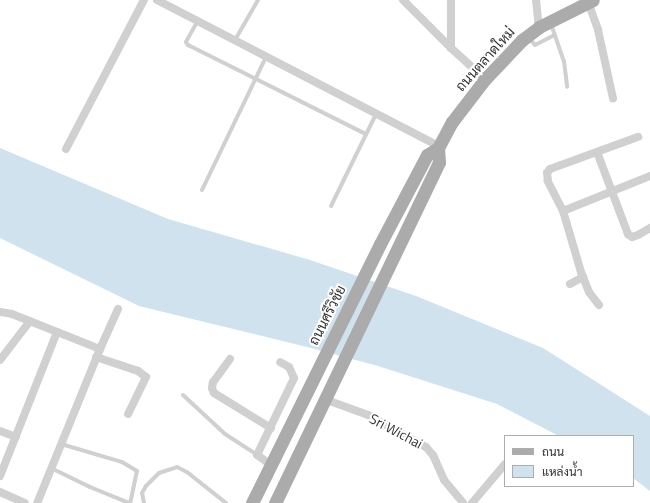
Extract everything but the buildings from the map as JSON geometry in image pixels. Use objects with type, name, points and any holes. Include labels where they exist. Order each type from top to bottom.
[{"type":"main road","name":"ถนนตลาดใหม่","points":[[439,147],[452,122],[485,79],[527,36],[544,24],[590,1]]},
{"type":"main road","name":"ถนนศรีวิชัย","points":[[252,503],[380,244],[427,155],[439,147]]},
{"type":"main road","points":[[275,503],[394,253],[440,162],[439,147]]},
{"type":"street","points":[[66,149],[144,0]]},
{"type":"street","points":[[157,0],[439,147]]},
{"type":"street","points":[[403,0],[451,48],[485,79]]},
{"type":"street","points":[[451,0],[451,48]]},
{"type":"street","points":[[536,0],[544,24]]},
{"type":"street","points":[[590,1],[613,98]]},
{"type":"street","points":[[599,305],[589,292],[583,277],[563,211],[548,181],[547,173],[550,169],[638,137]]},
{"type":"street","points":[[597,152],[628,234],[632,236],[638,235],[650,228]]},
{"type":"street","points":[[563,211],[650,176]]},
{"type":"street","points":[[570,284],[583,277]]},
{"type":"street","points":[[37,503],[96,357],[118,309]]},
{"type":"street","points":[[0,312],[30,321],[100,349]]},
{"type":"street","points":[[0,360],[30,321]]},
{"type":"street","points":[[0,476],[58,332]]},
{"type":"street","points":[[96,357],[138,371],[146,377],[128,414]]},
{"type":"street","points":[[230,359],[213,382],[212,388],[214,393],[271,428]]},
{"type":"street","points":[[270,465],[257,455],[294,378],[288,367],[280,362]]},
{"type":"street","name":"Sri Wichai","points":[[324,399],[368,415],[426,447],[434,455],[444,480],[463,503]]},
{"type":"street","points":[[0,431],[16,437]]},
{"type":"street","points":[[472,503],[504,465]]},
{"type":"street","points":[[0,492],[25,503]]},
{"type":"lane","points":[[235,41],[258,0]]},
{"type":"lane","points":[[197,22],[186,42],[188,45],[255,80],[366,134]]},
{"type":"lane","points":[[544,24],[556,35],[564,61],[567,87]]},
{"type":"lane","points":[[527,36],[535,45],[556,35]]},
{"type":"lane","points":[[202,190],[266,57]]},
{"type":"lane","points":[[331,206],[376,114]]},
{"type":"lane","points":[[183,396],[225,434],[257,455]]},
{"type":"lane","points":[[51,468],[90,487],[129,503],[137,478],[137,471],[122,462],[61,444]]},
{"type":"lane","points":[[144,503],[142,494],[146,486],[159,473],[177,467],[187,472],[226,503]]},
{"type":"water","points":[[0,148],[168,219],[310,260],[416,296],[543,348],[650,416],[650,491],[634,479],[634,435],[557,435],[497,404],[378,366],[139,306],[0,238]]}]
